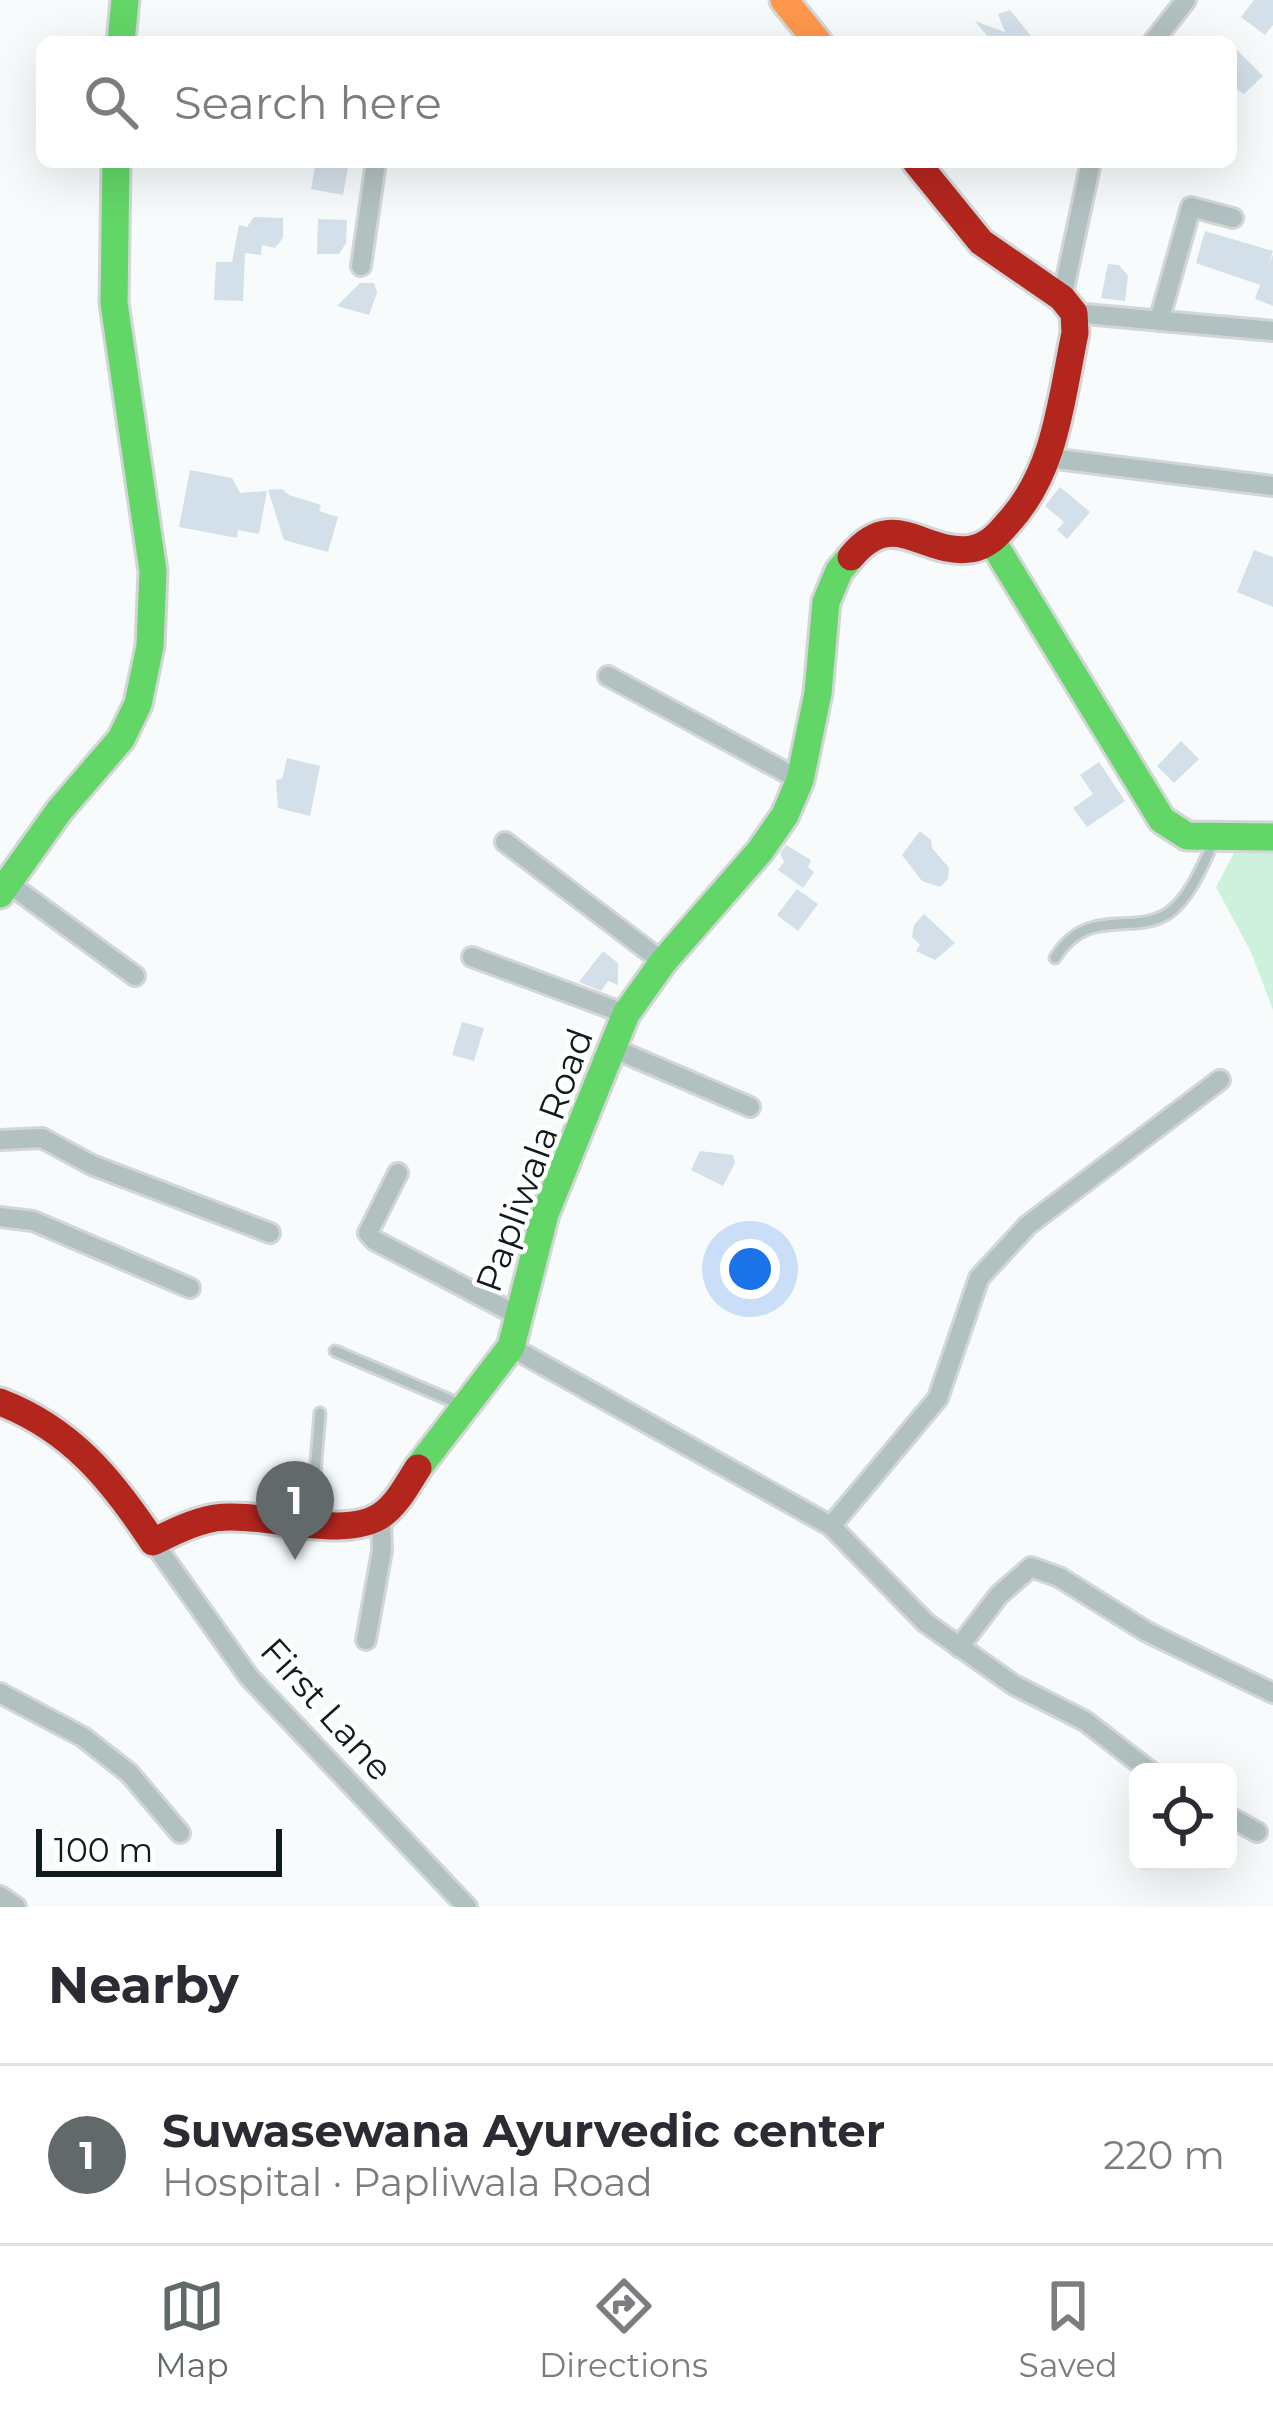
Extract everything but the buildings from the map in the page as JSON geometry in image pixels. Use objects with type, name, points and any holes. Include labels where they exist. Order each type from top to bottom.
[{"type":"street","points":[[122,36],[125,0]]},
{"type":"street","points":[[784,0],[813,36]]},
{"type":"street","points":[[1158,36],[1186,0]]},
{"type":"street","points":[[116,168],[115,303],[153,571],[150,646],[138,704],[121,739],[59,811],[4,888],[135,976]]},
{"type":"street","points":[[361,266],[375,168]]},
{"type":"street","points":[[921,168],[981,242],[1068,306],[1159,321],[1273,331]]},
{"type":"street","points":[[1090,168],[1068,306],[1075,333],[1049,458],[1027,503],[992,541],[1162,820],[1187,836],[1273,837]]},
{"type":"street","points":[[1159,321],[1191,207],[1234,218]]},
{"type":"street","points":[[1049,458],[1273,485]]},
{"type":"street","name":"Papliwala Road","points":[[381,1516],[511,1347],[545,1214],[626,1014],[785,815],[800,780],[818,693],[826,602],[839,571],[859,547],[879,534],[898,532],[947,548],[970,549],[992,541]]},
{"type":"street","points":[[608,676],[800,780]]},
{"type":"street","points":[[505,842],[663,962]]},
{"type":"street","points":[[472,957],[626,1014]]},
{"type":"street","points":[[610,1047],[750,1107]]},
{"type":"street","points":[[831,1526],[938,1398],[979,1278],[1028,1226],[1220,1080]]},
{"type":"street","points":[[0,1140],[42,1138],[92,1165],[270,1233]]},
{"type":"street","points":[[398,1173],[368,1233],[517,1315]]},
{"type":"street","points":[[0,1217],[33,1221],[190,1288]]},
{"type":"street","points":[[511,1347],[831,1526],[926,1624],[1014,1685],[1085,1721],[1139,1763]]},
{"type":"street","points":[[0,1402],[27,1410],[83,1451],[110,1476],[153,1542],[182,1527],[217,1519],[342,1526],[381,1516],[382,1551],[366,1640]]},
{"type":"street","name":"First Lane","points":[[153,1542],[249,1677],[467,1907]]},
{"type":"street","points":[[959,1647],[999,1595],[1030,1567],[1059,1576],[1147,1632],[1273,1693]]},
{"type":"street","points":[[0,1693],[83,1737],[129,1773],[180,1833]]},
{"type":"street","points":[[1237,1821],[1257,1832]]},
{"type":"street","points":[[0,1896],[16,1907]]},
{"type":"lane","points":[[1055,958],[1065,942],[1094,927],[1166,914],[1179,902],[1216,836]]},
{"type":"lane","points":[[335,1351],[462,1406]]},
{"type":"lane","points":[[311,1522],[320,1413]]},
{"type":"green space","points":[[1243,836],[1273,837],[1273,1010],[1251,952],[1216,887]]},
{"type":"traffic: fast","points":[[122,36],[125,0]]},
{"type":"traffic: fast","points":[[0,894],[59,811],[121,739],[138,704],[150,646],[153,571],[114,303],[116,168]]},
{"type":"traffic: fast","points":[[992,541],[1162,820],[1187,836],[1273,837]]},
{"type":"traffic: fast","points":[[418,1468],[511,1347],[545,1214],[626,1014],[785,815],[800,780],[818,693],[826,602],[839,571],[851,557]]},
{"type":"traffic: slow","points":[[784,0],[813,36]]},
{"type":"traffic: jam","points":[[851,557],[881,535],[895,533],[938,546],[971,549],[1000,532],[1024,503],[1047,458],[1075,333],[1074,313],[1062,298],[981,242],[921,168]]},
{"type":"traffic: jam","points":[[0,1402],[48,1427],[88,1459],[153,1542],[215,1518],[326,1526],[367,1522],[393,1504],[418,1468]]},
{"type":"place","name":"Suwasewana Ayurvedic center","points":[[295,1560]]}]
